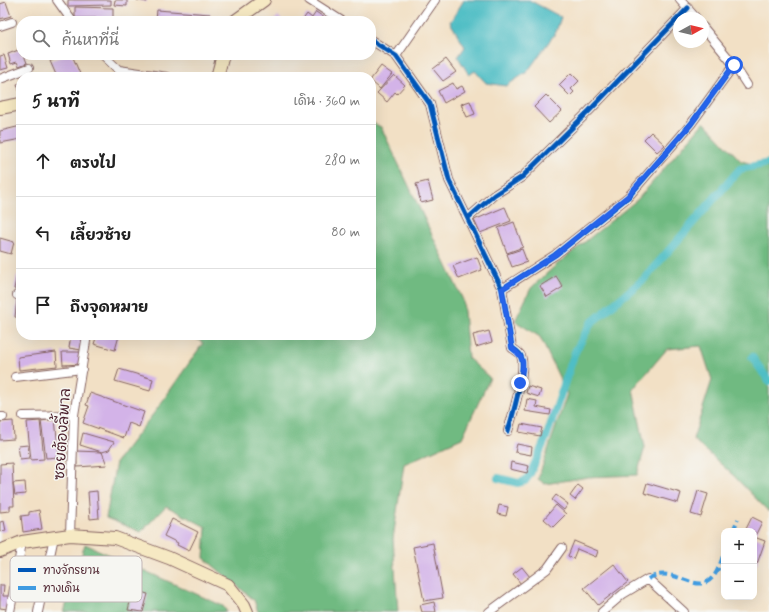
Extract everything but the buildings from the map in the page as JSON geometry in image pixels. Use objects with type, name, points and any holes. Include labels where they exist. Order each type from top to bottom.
[{"type":"street","points":[[57,0],[68,16]]},
{"type":"street","points":[[242,16],[264,0]]},
{"type":"street","points":[[309,0],[334,16]]},
{"type":"street","points":[[396,56],[435,0]]},
{"type":"street","points":[[680,0],[691,12]]},
{"type":"street","points":[[468,218],[494,194],[522,177],[688,8]]},
{"type":"street","points":[[0,26],[12,22]]},
{"type":"street","points":[[709,34],[734,65],[747,85]]},
{"type":"street","points":[[376,43],[396,56],[430,104],[450,180],[502,289],[512,348],[521,355],[523,364],[520,383],[508,431]]},
{"type":"street","points":[[109,60],[120,70],[133,72]]},
{"type":"street","points":[[218,72],[222,60]]},
{"type":"street","points":[[502,289],[555,255],[628,196],[691,124],[734,65]]},
{"type":"street","points":[[18,72],[29,68]]},
{"type":"street","points":[[0,79],[16,73]]},
{"type":"street","points":[[0,108],[16,105]]},
{"type":"street","name":"ซอยต้องลี้พาล","points":[[70,535],[74,415],[87,340]]},
{"type":"street","points":[[15,377],[82,369]]},
{"type":"street","points":[[24,416],[74,415]]},
{"type":"street","points":[[0,551],[22,542],[70,535],[115,538],[169,558],[228,585],[244,605],[247,612]]},
{"type":"street","points":[[50,556],[54,537]]},
{"type":"street","points":[[20,556],[22,542]]},
{"type":"street","points":[[489,612],[546,569],[562,548]]},
{"type":"street","points":[[602,612],[623,594],[648,579],[684,612]]},
{"type":"street","points":[[10,612],[12,602]]},
{"type":"street","points":[[38,612],[40,602]]},
{"type":"green space","points":[[704,122],[741,161],[769,168],[769,512],[734,476],[693,439],[712,380],[701,346],[667,349],[633,389],[645,447],[637,475],[588,477],[545,484],[538,479],[567,394],[540,337],[515,321],[531,288],[555,266],[638,199]]},
{"type":"green space","points":[[376,124],[381,127],[463,300],[468,358],[490,378],[462,438],[404,464],[393,539],[398,612],[258,612],[254,600],[204,558],[206,527],[166,506],[141,532],[106,518],[116,462],[157,409],[203,343],[198,340],[376,340]]},
{"type":"green space","points":[[85,544],[112,556],[81,556]]},
{"type":"green space","points":[[142,570],[223,606],[227,612],[64,612],[67,602],[142,602]]},
{"type":"water","points":[[464,0],[529,0],[561,17],[556,32],[527,72],[506,86],[486,83],[475,71],[469,75],[458,57],[465,47],[450,22]]},
{"type":"waterway","points":[[498,478],[518,483],[525,481],[530,474],[546,438],[575,352],[591,323],[644,279],[740,169],[769,163]]},
{"type":"waterway","points":[[752,357],[769,381]]},
{"type":"marked path","points":[[734,528],[738,519]]},
{"type":"marked path","points":[[648,579],[657,575],[666,575],[675,576],[699,584],[706,583],[716,573],[721,561]]},
{"type":"cycle path","points":[[468,218],[494,195],[522,177],[589,111],[688,8]]},
{"type":"cycle path","points":[[376,43],[396,56],[430,104],[449,180],[502,289],[512,348],[520,355],[522,362],[521,382],[508,431]]},
{"type":"cycle path","points":[[502,289],[555,255],[628,197],[691,124],[734,65]]},
{"type":"route","points":[[520,383],[523,364],[521,355],[512,348],[502,289],[555,255],[628,196],[691,124],[734,65]]}]
